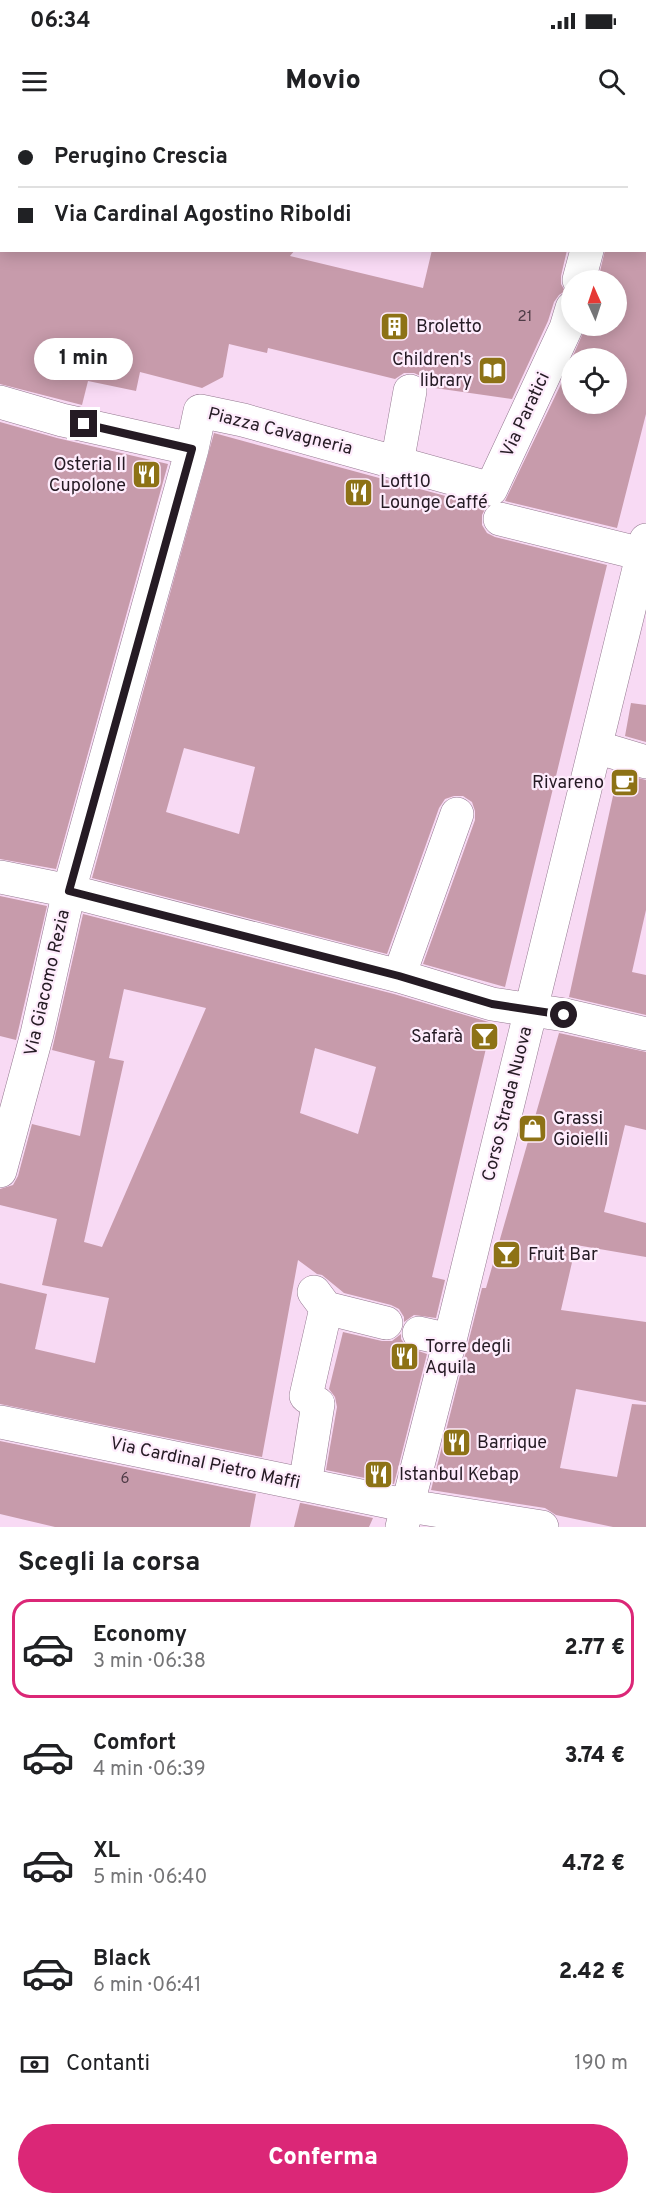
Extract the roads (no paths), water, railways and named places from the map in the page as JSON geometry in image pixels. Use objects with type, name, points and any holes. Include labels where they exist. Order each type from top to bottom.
[{"type":"street","points":[[582,270],[586,252]]},
{"type":"street","name":"Via Paratici","points":[[496,504],[563,336]]},
{"type":"street","points":[[397,463],[410,391]]},
{"type":"street","points":[[0,402],[62,420],[192,449]]},
{"type":"street","name":"Piazza Cavagneria","points":[[192,449],[200,411],[243,420],[397,463],[496,504],[645,550]]},
{"type":"street","name":"Via Giacomo Rezia","points":[[0,1171],[37,1034],[69,891],[192,449]]},
{"type":"street","name":"Corso Strada Nuova","points":[[406,1517],[435,1336],[531,1010],[645,550]]},
{"type":"street","points":[[596,747],[646,762]]},
{"type":"street","points":[[399,976],[457,814]]},
{"type":"street","points":[[0,877],[69,891],[399,976],[492,1004],[564,1015],[646,1034]]},
{"type":"street","points":[[305,1485],[318,1404],[306,1396],[320,1300],[386,1323]]},
{"type":"street","name":"Via Cardinal Pietro Maffi","points":[[0,1422],[305,1485],[406,1517],[542,1527]]},
{"type":"place","name":"Broletto","points":[[395,327]]},
{"type":"place","name":"Children's library","points":[[493,370]]},
{"type":"place","name":"Osteria Il Cupolone","points":[[147,475]]},
{"type":"place","name":"Loft10 Lounge Caffé","points":[[359,492]]},
{"type":"place","name":"Rivareno","points":[[625,783]]},
{"type":"place","name":"Safarà","points":[[484,1037]]},
{"type":"place","name":"Grassi Gioielli","points":[[532,1129]]},
{"type":"place","name":"Fruit Bar","points":[[507,1255]]},
{"type":"place","name":"Torre degli Aquila","points":[[404,1357]]},
{"type":"place","name":"Barrique","points":[[456,1443]]},
{"type":"place","name":"Istanbul Kebap","points":[[378,1475]]}]
